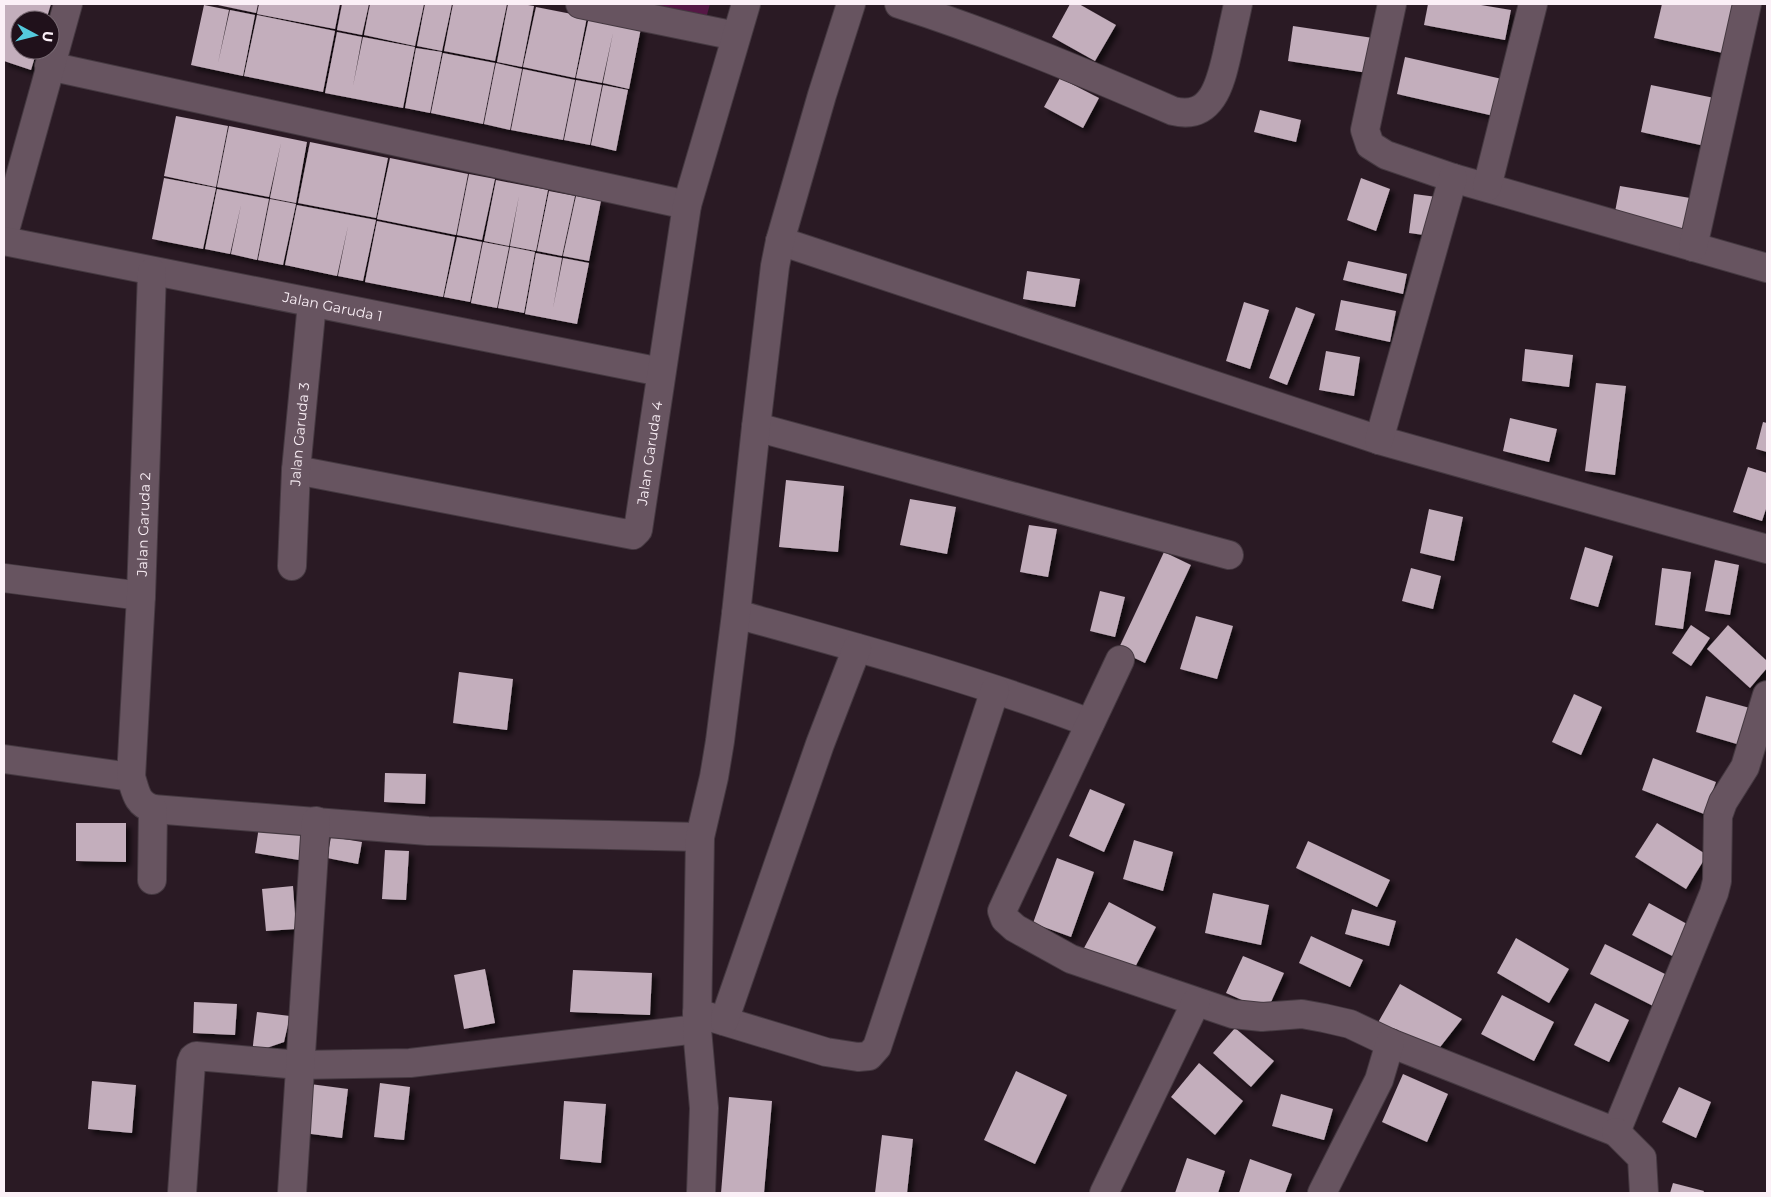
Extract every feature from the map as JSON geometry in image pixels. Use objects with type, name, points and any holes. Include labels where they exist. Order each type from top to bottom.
[{"type":"street","points":[[4,234],[49,66],[68,4]]},
{"type":"street","points":[[580,4],[736,36]]},
{"type":"street","name":"Jalan Garuda 4","points":[[296,470],[633,535],[638,530],[688,205],[746,4]]},
{"type":"street","points":[[701,1193],[704,1108],[697,1021],[700,837],[720,741],[775,266],[780,241],[822,96],[851,4]]},
{"type":"street","points":[[899,4],[954,21],[1184,114],[1206,106],[1215,94],[1238,4]]},
{"type":"street","points":[[1392,4],[1365,130],[1370,145],[1386,155],[1453,178],[1767,268]]},
{"type":"street","points":[[1487,187],[1532,4]]},
{"type":"street","points":[[1693,247],[1747,4]]},
{"type":"street","points":[[49,66],[688,205]]},
{"type":"street","points":[[1379,440],[1453,178]]},
{"type":"street","name":"Jalan Garuda 1","points":[[4,241],[661,372]]},
{"type":"street","points":[[780,241],[1379,440],[1767,549]]},
{"type":"street","name":"Jalan Garuda 2","points":[[131,777],[141,596],[152,272]]},
{"type":"street","name":"Jalan Garuda 3","points":[[292,566],[296,470],[312,303]]},
{"type":"street","points":[[756,427],[1229,555]]},
{"type":"street","points":[[4,578],[141,596]]},
{"type":"street","points":[[736,614],[905,661],[1036,702],[1090,724]]},
{"type":"street","points":[[724,1021],[820,744],[857,648]]},
{"type":"street","points":[[1120,660],[1002,911],[1005,919],[1015,928],[1071,959],[1233,1014],[1262,1017],[1302,1014],[1350,1024],[1390,1043],[1616,1132],[1642,1158],[1644,1193]]},
{"type":"street","points":[[182,1193],[191,1063],[192,1058],[196,1056],[299,1065],[410,1063],[697,1021],[724,1021],[826,1052],[858,1057],[869,1056],[878,1047],[995,690]]},
{"type":"street","points":[[1616,1132],[1714,893],[1717,881],[1718,816],[1723,802],[1745,767],[1767,695]]},
{"type":"street","points":[[4,759],[131,777],[137,797],[143,805],[153,809],[428,830],[700,837]]},
{"type":"street","points":[[152,880],[153,809]]},
{"type":"street","points":[[292,1193],[316,821]]},
{"type":"street","points":[[1104,1193],[1196,1002]]},
{"type":"street","points":[[1322,1193],[1379,1080],[1390,1043]]},
{"type":"shaded area","points":[[634,4],[710,4],[705,22]]},
{"type":"building","points":[[4,4],[51,4],[49,10],[10,10],[10,60],[34,60],[31,70],[4,61]]},
{"type":"building","points":[[213,4],[258,4],[256,13]]},
{"type":"building","points":[[259,4],[340,4],[335,29],[257,14]]},
{"type":"building","points":[[342,4],[369,4],[362,35],[337,30]]},
{"type":"building","points":[[370,4],[424,4],[415,46],[364,35]]},
{"type":"building","points":[[425,4],[452,4],[442,51],[417,46]]},
{"type":"building","points":[[453,4],[507,4],[495,61],[444,51]]},
{"type":"building","points":[[508,4],[534,6],[522,67],[497,62]]},
{"type":"building","points":[[1070,4],[1079,4],[1116,25],[1095,61],[1052,37]]},
{"type":"building","points":[[1428,4],[1475,4],[1511,10],[1505,40],[1424,25]]},
{"type":"building","points":[[1662,4],[1743,4],[1732,55],[1654,38]]},
{"type":"building","points":[[204,5],[229,10],[218,63],[230,10],[255,15],[243,76],[191,65]]},
{"type":"building","points":[[536,7],[587,17],[575,78],[523,67]]},
{"type":"building","points":[[257,15],[335,31],[323,92],[244,76]]},
{"type":"building","points":[[589,17],[641,28],[629,89],[603,83],[613,33],[602,83],[576,78]]},
{"type":"building","points":[[1293,26],[1373,38],[1368,73],[1288,61]]},
{"type":"building","points":[[337,32],[362,37],[353,86],[363,37],[415,47],[403,108],[325,93]]},
{"type":"building","points":[[416,48],[442,52],[430,113],[405,108]]},
{"type":"building","points":[[443,53],[495,63],[483,124],[431,113]]},
{"type":"building","points":[[1405,57],[1502,79],[1494,116],[1397,94]]},
{"type":"building","points":[[496,63],[522,69],[510,130],[484,124]]},
{"type":"building","points":[[523,69],[575,80],[563,140],[511,130]]},
{"type":"building","points":[[1060,78],[1099,98],[1083,128],[1044,107]]},
{"type":"building","points":[[576,80],[602,85],[590,145],[564,140]]},
{"type":"building","points":[[603,85],[628,90],[616,151],[591,145]]},
{"type":"building","points":[[1651,85],[1724,100],[1714,148],[1641,132]]},
{"type":"building","points":[[1260,110],[1301,120],[1296,142],[1254,132]]},
{"type":"building","points":[[176,116],[228,126],[216,187],[164,176]]},
{"type":"building","points":[[229,126],[307,142],[296,203],[270,198],[281,143],[269,197],[217,187]]},
{"type":"building","points":[[310,142],[388,158],[376,218],[298,203]]},
{"type":"building","points":[[390,158],[468,174],[456,235],[377,219]]},
{"type":"building","points":[[469,174],[495,179],[482,240],[457,235]]},
{"type":"building","points":[[164,178],[216,188],[203,249],[152,239]]},
{"type":"building","points":[[1361,178],[1390,189],[1376,231],[1347,220]]},
{"type":"building","points":[[496,180],[548,190],[536,251],[510,246],[519,196],[509,246],[484,241]]},
{"type":"building","points":[[1620,186],[1690,198],[1684,234],[1613,222]]},
{"type":"building","points":[[217,189],[269,199],[257,260],[231,254],[241,205],[230,254],[205,249]]},
{"type":"building","points":[[549,191],[575,196],[562,256],[537,251]]},
{"type":"building","points":[[1414,194],[1437,197],[1432,236],[1409,233]]},
{"type":"building","points":[[576,196],[601,201],[589,261],[563,256]]},
{"type":"building","points":[[270,199],[296,204],[283,265],[258,260]]},
{"type":"building","points":[[297,205],[376,220],[363,281],[338,276],[348,226],[337,276],[285,265]]},
{"type":"building","points":[[377,221],[455,237],[443,297],[365,282]]},
{"type":"building","points":[[457,237],[482,242],[470,302],[444,297]]},
{"type":"building","points":[[483,242],[509,247],[497,308],[471,303]]},
{"type":"building","points":[[510,247],[535,252],[524,313],[498,308]]},
{"type":"building","points":[[536,253],[562,258],[553,308],[563,258],[589,263],[577,324],[525,314]]},
{"type":"building","points":[[1348,261],[1407,274],[1403,294],[1343,280]]},
{"type":"building","points":[[1027,271],[1080,279],[1075,307],[1023,299]]},
{"type":"building","points":[[1341,300],[1396,311],[1390,342],[1335,330]]},
{"type":"building","points":[[1244,302],[1269,310],[1250,369],[1226,361]]},
{"type":"building","points":[[1296,307],[1315,314],[1287,385],[1269,378]]},
{"type":"building","points":[[1525,349],[1573,355],[1569,387],[1522,381]]},
{"type":"building","points":[[1326,351],[1360,357],[1354,396],[1319,390]]},
{"type":"building","points":[[1596,383],[1626,386],[1615,475],[1585,471]]},
{"type":"building","points":[[1510,418],[1557,429],[1549,462],[1503,451]]},
{"type":"building","points":[[1763,422],[1767,423],[1767,452],[1756,449]]},
{"type":"building","points":[[1748,467],[1767,473],[1767,506],[1762,521],[1733,512]]},
{"type":"building","points":[[786,480],[844,486],[838,552],[779,547]]},
{"type":"building","points":[[910,499],[956,507],[947,554],[900,545]]},
{"type":"building","points":[[1429,509],[1463,517],[1454,561],[1420,553]]},
{"type":"building","points":[[1029,525],[1057,529],[1048,577],[1020,572]]},
{"type":"building","points":[[1585,547],[1613,556],[1598,607],[1570,599]]},
{"type":"building","points":[[1164,552],[1191,565],[1145,663],[1118,650]]},
{"type":"building","points":[[1715,560],[1739,565],[1730,615],[1705,611]]},
{"type":"building","points":[[1411,568],[1441,576],[1433,609],[1402,601]]},
{"type":"building","points":[[1662,568],[1691,572],[1683,629],[1655,625]]},
{"type":"building","points":[[1100,591],[1125,597],[1115,637],[1090,631]]},
{"type":"building","points":[[1196,616],[1233,626],[1217,679],[1180,669]]},
{"type":"building","points":[[1691,625],[1710,638],[1691,666],[1672,653]]},
{"type":"building","points":[[1728,625],[1767,661],[1767,668],[1750,688],[1707,649]]},
{"type":"building","points":[[459,672],[513,679],[507,730],[453,723]]},
{"type":"building","points":[[1574,694],[1602,707],[1581,755],[1552,742]]},
{"type":"building","points":[[1706,696],[1757,710],[1747,747],[1696,732]]},
{"type":"building","points":[[1653,758],[1716,782],[1704,814],[1642,790]]},
{"type":"building","points":[[385,773],[426,774],[425,804],[384,802]]},
{"type":"building","points":[[1090,789],[1125,804],[1104,852],[1069,836]]},
{"type":"building","points":[[260,820],[304,827],[299,860],[255,853]]},
{"type":"building","points":[[76,823],[126,823],[126,862],[76,861]]},
{"type":"building","points":[[1657,823],[1707,855],[1686,889],[1635,857]]},
{"type":"building","points":[[331,837],[362,842],[358,864],[327,858]]},
{"type":"building","points":[[1134,840],[1173,852],[1163,891],[1123,879]]},
{"type":"building","points":[[1308,841],[1390,880],[1377,907],[1296,868]]},
{"type":"building","points":[[385,850],[409,851],[406,900],[382,899]]},
{"type":"building","points":[[1057,858],[1094,872],[1071,937],[1033,923]]},
{"type":"building","points":[[293,886],[296,929],[266,931],[262,889]]},
{"type":"building","points":[[1213,893],[1269,905],[1261,945],[1205,933]]},
{"type":"building","points":[[1109,902],[1156,927],[1132,973],[1084,948]]},
{"type":"building","points":[[1649,903],[1696,929],[1680,960],[1632,935]]},
{"type":"building","points":[[1352,909],[1396,921],[1389,946],[1345,934]]},
{"type":"building","points":[[1311,936],[1363,960],[1350,987],[1299,963]]},
{"type":"building","points":[[1516,938],[1569,969],[1549,1003],[1497,973]]},
{"type":"building","points":[[1605,944],[1675,979],[1661,1010],[1590,974]]},
{"type":"building","points":[[1243,956],[1284,973],[1267,1011],[1226,993]]},
{"type":"building","points":[[485,969],[495,1023],[464,1029],[454,975]]},
{"type":"building","points":[[573,970],[652,973],[650,1015],[570,1012]]},
{"type":"building","points":[[1400,984],[1462,1019],[1437,1051],[1376,1026]]},
{"type":"building","points":[[1502,995],[1554,1022],[1534,1061],[1481,1034]]},
{"type":"building","points":[[194,1002],[237,1004],[235,1035],[193,1033]]},
{"type":"building","points":[[1595,1003],[1629,1020],[1609,1062],[1574,1045]]},
{"type":"building","points":[[257,1012],[290,1016],[284,1042],[252,1053]]},
{"type":"building","points":[[1235,1028],[1274,1061],[1251,1087],[1213,1053]]},
{"type":"building","points":[[1199,1063],[1243,1101],[1215,1135],[1171,1097]]},
{"type":"building","points":[[1016,1071],[1067,1095],[1035,1164],[984,1140]]},
{"type":"building","points":[[1403,1074],[1448,1094],[1427,1142],[1382,1122]]},
{"type":"building","points":[[92,1081],[136,1085],[132,1133],[88,1129]]},
{"type":"building","points":[[380,1083],[410,1087],[404,1140],[374,1137]]},
{"type":"building","points":[[310,1084],[348,1089],[342,1138],[304,1133]]},
{"type":"building","points":[[1679,1087],[1711,1102],[1696,1138],[1662,1122]]},
{"type":"building","points":[[1281,1094],[1333,1109],[1324,1140],[1272,1126]]},
{"type":"building","points":[[729,1097],[772,1101],[764,1193],[721,1193]]},
{"type":"building","points":[[564,1101],[606,1104],[601,1163],[560,1159]]},
{"type":"building","points":[[882,1135],[913,1139],[907,1193],[875,1193]]},
{"type":"building","points":[[1187,1158],[1225,1171],[1218,1193],[1175,1193]]},
{"type":"building","points":[[1250,1159],[1292,1174],[1285,1193],[1239,1193]]},
{"type":"building","points":[[1673,1183],[1704,1191],[1703,1193],[1670,1193]]}]
